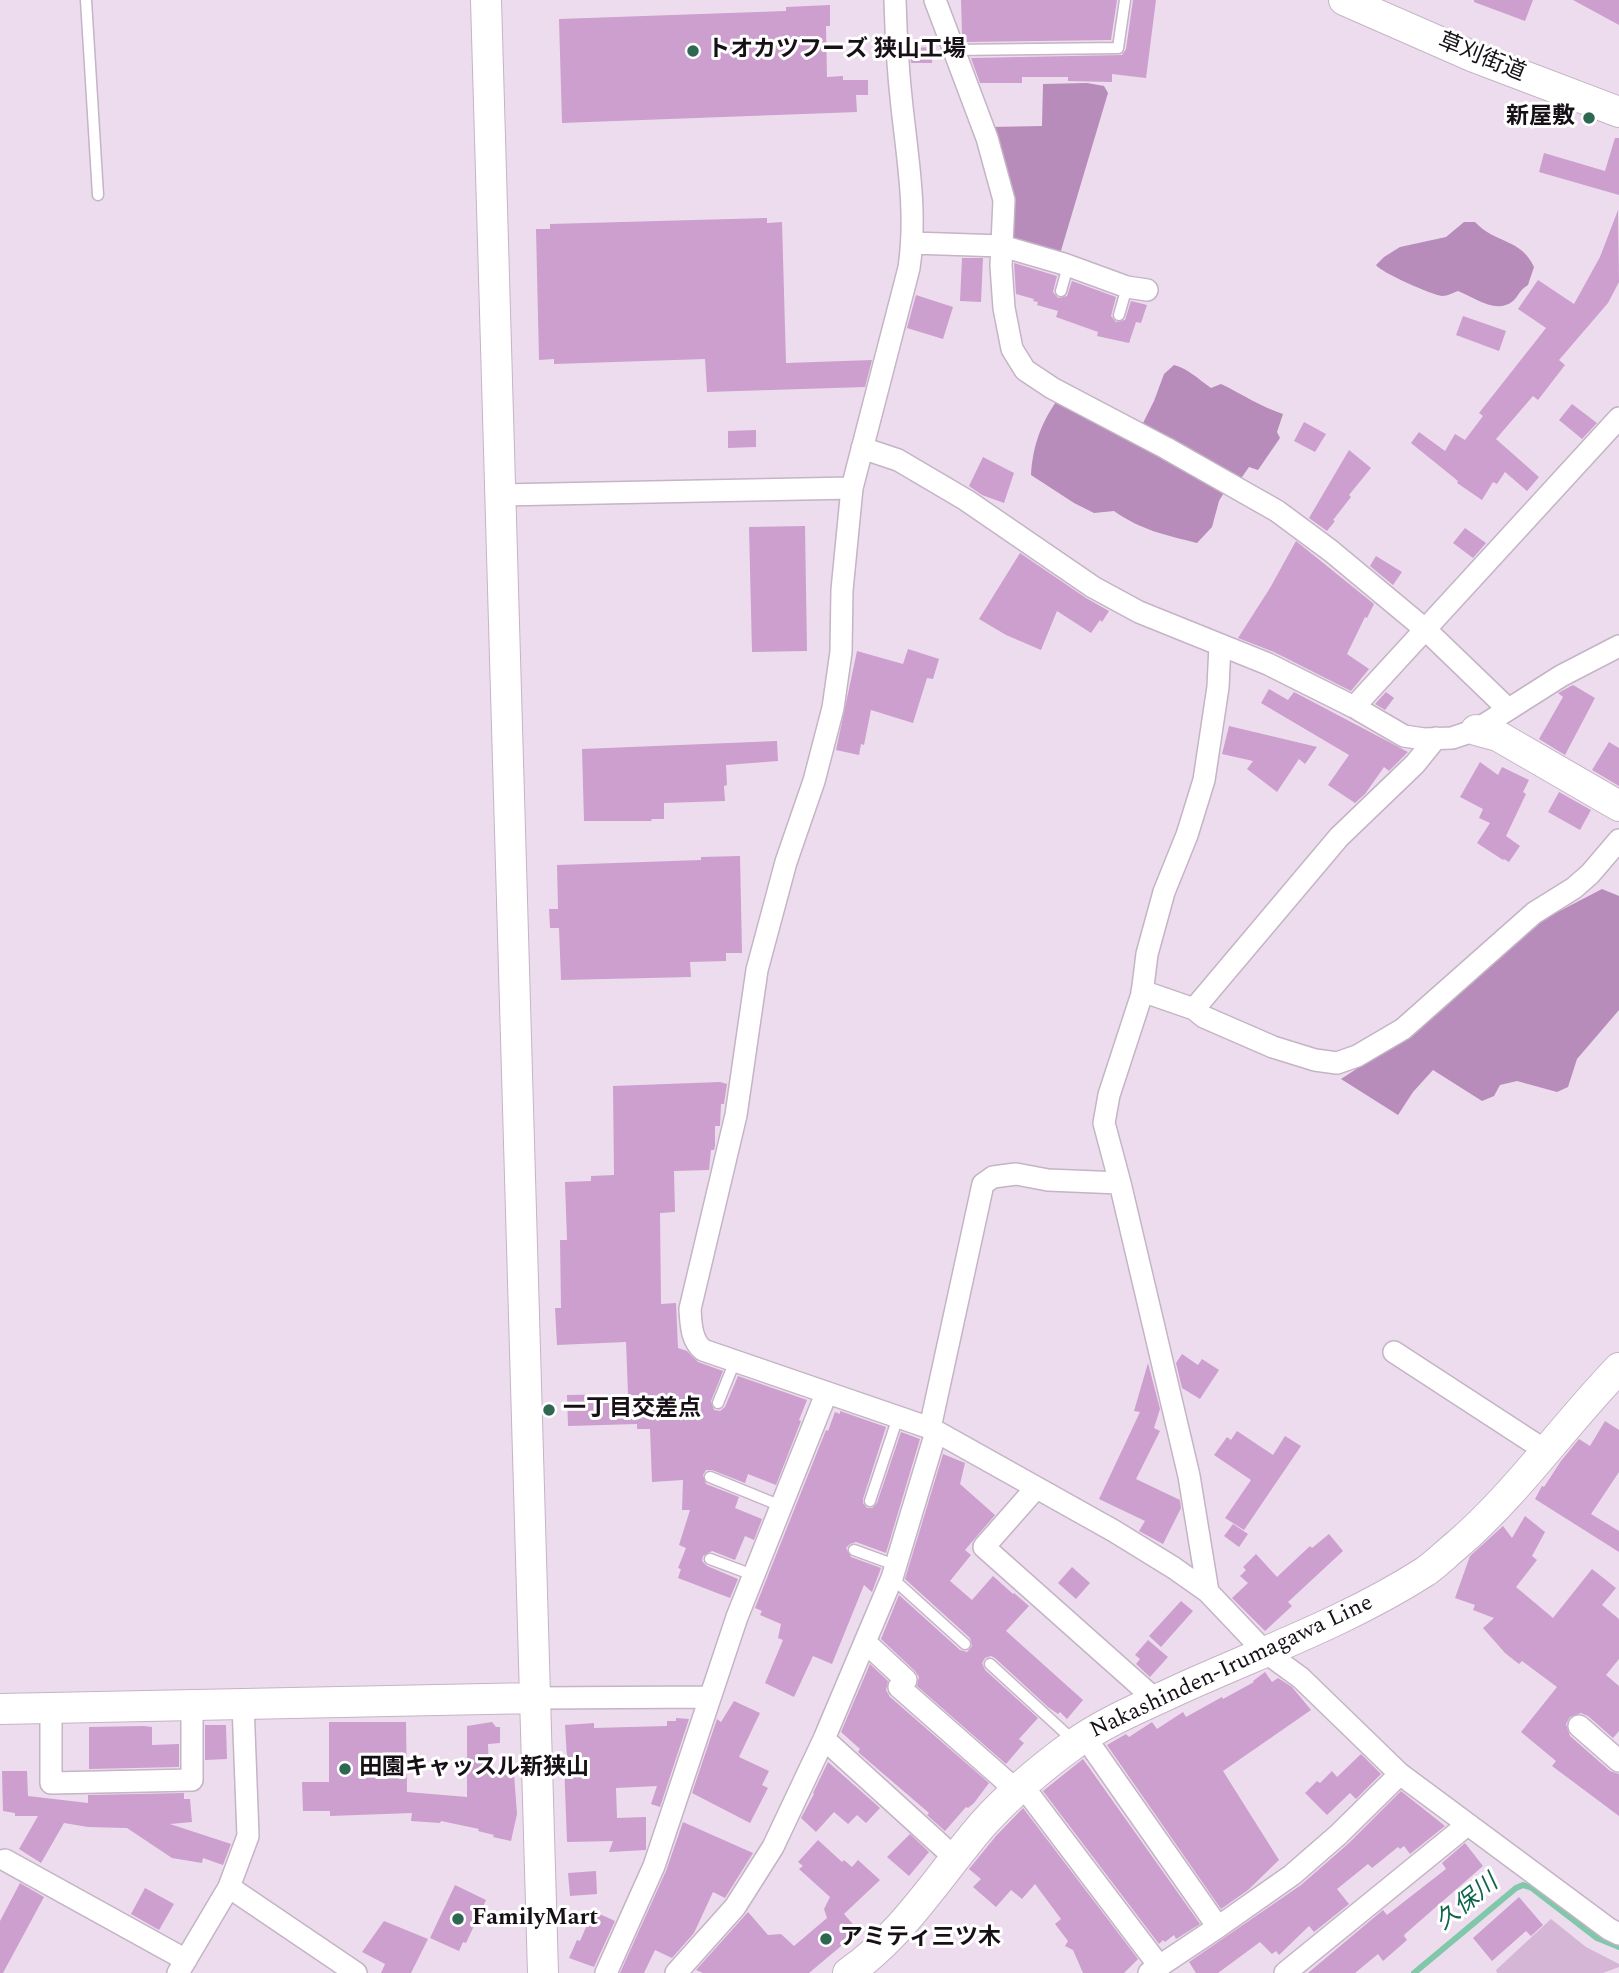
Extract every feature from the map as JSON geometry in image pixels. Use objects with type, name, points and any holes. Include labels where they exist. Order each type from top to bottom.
[{"type":"street","points":[[486,0],[543,1973]]},
{"type":"street","points":[[895,0],[912,198],[913,243],[909,268],[852,488],[842,590],[841,652],[833,708],[814,781],[786,862],[757,970],[736,1115],[690,1309],[691,1330],[698,1345],[704,1350],[933,1430],[1114,1531],[1208,1592],[1264,1651],[1301,1678],[1400,1774],[1619,1934]]},
{"type":"street","points":[[935,0],[987,138],[1004,200],[1004,308],[1012,349],[1025,370],[1052,388],[1277,511],[1331,551],[1426,630],[1507,708]]},
{"type":"street","name":"草刈街道","points":[[1344,0],[1475,58],[1619,112]]},
{"type":"street","points":[[913,243],[1003,246],[1137,288]]},
{"type":"street","points":[[1354,707],[1619,418]]},
{"type":"street","points":[[862,448],[898,460],[967,499],[1093,587],[1128,606],[1268,664],[1354,707],[1404,736],[1424,739],[1452,738],[1476,730],[1561,676],[1619,646]]},
{"type":"street","points":[[500,495],[852,488]]},
{"type":"street","points":[[1208,1592],[1189,1476],[1104,1122],[1109,1095],[1142,991],[1147,954],[1164,892],[1187,835],[1204,780],[1218,687],[1220,645]]},
{"type":"street","points":[[1476,730],[1498,736],[1619,806]]},
{"type":"street","points":[[1194,1009],[1339,837],[1415,764],[1436,738]]},
{"type":"street","points":[[1142,991],[1194,1009],[1204,1017],[1273,1047],[1315,1060],[1337,1063],[1357,1056],[1403,1029],[1534,913],[1590,874],[1619,840]]},
{"type":"street","points":[[676,1973],[735,1907],[766,1858],[824,1739],[893,1572],[933,1430],[984,1184],[993,1177],[1016,1174],[1048,1180],[1119,1183]]},
{"type":"street","points":[[1394,1352],[1546,1451]]},
{"type":"street","name":"Nakashinden-Irumagawa Line","points":[[848,1973],[869,1959],[919,1906],[955,1858],[1019,1787],[1080,1740],[1156,1700],[1359,1611],[1428,1569],[1490,1516],[1619,1368]]},
{"type":"street","points":[[606,1973],[654,1866],[709,1697],[753,1576],[826,1394]]},
{"type":"street","points":[[1036,1488],[984,1547],[1156,1700]]},
{"type":"street","points":[[864,1642],[906,1680],[899,1687],[1019,1787],[1154,1970],[1292,1875],[1338,1835],[1400,1774]]},
{"type":"street","points":[[0,1709],[709,1697]]},
{"type":"street","points":[[5,1860],[182,1966],[229,1887],[248,1836],[243,1704]]},
{"type":"street","points":[[51,1708],[51,1783],[179,1781],[192,1780],[192,1705]]},
{"type":"street","points":[[1579,1726],[1619,1761]]},
{"type":"street","points":[[824,1739],[955,1858]]},
{"type":"street","points":[[1080,1740],[1218,1927]]},
{"type":"street","points":[[1284,1973],[1467,1825]]},
{"type":"street","points":[[229,1887],[356,1973]]},
{"type":"lane","points":[[86,0],[98,195]]},
{"type":"lane","points":[[953,50],[1118,48],[1125,0]]},
{"type":"lane","points":[[1061,291],[1068,266]]},
{"type":"lane","points":[[1119,315],[1137,288]]},
{"type":"lane","points":[[718,1403],[735,1361]]},
{"type":"lane","points":[[870,1501],[898,1417]]},
{"type":"lane","points":[[710,1477],[781,1506]]},
{"type":"lane","points":[[854,1550],[893,1572],[965,1644]]},
{"type":"lane","points":[[710,1559],[753,1576]]},
{"type":"lane","points":[[990,1664],[1080,1740]]},
{"type":"shaded area","points":[[1087,83],[1104,86],[1108,93],[1060,254],[1011,239],[990,127],[1042,126],[1043,84]]},
{"type":"shaded area","points":[[1464,222],[1475,222],[1515,246],[1529,258],[1534,267],[1528,285],[1506,305],[1492,306],[1458,291],[1444,296],[1436,295],[1396,278],[1376,265],[1400,247],[1446,237]]},
{"type":"shaded area","points":[[1174,365],[1211,388],[1221,384],[1283,414],[1277,432],[1280,438],[1258,470],[1249,467],[1242,477],[1232,479],[1219,501],[1212,527],[1197,543],[1144,527],[1114,511],[1094,513],[1031,475],[1039,435],[1058,399],[1136,437],[1164,374]]},
{"type":"shaded area","points":[[1602,889],[1619,896],[1619,1010],[1577,1059],[1568,1087],[1557,1092],[1517,1081],[1500,1085],[1494,1096],[1482,1101],[1433,1070],[1413,1092],[1398,1115],[1341,1079],[1409,1035],[1529,927]]},
{"type":"shaded area","points":[[1551,1919],[1586,1947],[1619,1964],[1619,1967],[1603,1973],[1497,1973],[1496,1970]]},
{"type":"building","points":[[961,0],[1117,0],[1111,40],[965,42],[962,34]]},
{"type":"building","points":[[1133,0],[1156,0],[1146,78],[1112,74],[1112,82],[1068,81],[1068,77],[1022,77],[1022,83],[980,83],[971,58],[1122,55],[1126,49]]},
{"type":"building","points":[[1474,0],[1533,0],[1525,21]]},
{"type":"building","points":[[1573,0],[1619,0],[1619,25]]},
{"type":"building","name":"トオカツフーズ 狭山工場","points":[[830,5],[830,26],[826,26],[827,77],[843,76],[843,80],[868,80],[868,95],[856,95],[857,112],[562,123],[559,19],[786,11],[786,7]]},
{"type":"building","points":[[932,47],[932,63],[911,63],[910,48]]},
{"type":"building","points":[[1615,138],[1619,138],[1619,195],[1539,172],[1544,153],[1605,171]]},
{"type":"building","points":[[1618,210],[1619,282],[1608,303],[1559,360],[1565,365],[1538,400],[1533,396],[1496,439],[1539,477],[1527,491],[1505,472],[1497,484],[1493,482],[1482,500],[1457,483],[1458,481],[1411,443],[1419,432],[1445,451],[1455,434],[1465,440],[1483,416],[1479,413],[1546,328],[1518,309],[1538,280],[1574,304],[1600,257]]},
{"type":"building","points":[[767,218],[767,223],[782,222],[786,363],[872,360],[865,387],[707,392],[705,359],[554,364],[554,359],[539,360],[536,229],[550,229],[550,224]]},
{"type":"building","points":[[962,258],[983,258],[981,302],[960,301]]},
{"type":"building","points":[[1014,263],[1057,276],[1053,292],[1058,298],[1067,296],[1072,281],[1116,297],[1111,316],[1116,322],[1125,320],[1131,301],[1147,305],[1141,323],[1136,322],[1129,343],[1097,336],[1098,332],[1056,317],[1058,311],[1037,305],[1038,302],[1033,301],[1034,299],[1016,294]]},
{"type":"building","points":[[916,295],[953,307],[943,339],[907,328]]},
{"type":"building","points":[[1463,316],[1506,331],[1499,351],[1456,335]]},
{"type":"building","points":[[1572,404],[1597,423],[1582,439],[1559,420]]},
{"type":"building","points":[[1304,422],[1326,434],[1315,452],[1294,441]]},
{"type":"building","points":[[756,430],[756,447],[728,448],[728,431]]},
{"type":"building","points":[[1349,450],[1371,468],[1349,495],[1351,497],[1327,531],[1309,518]]},
{"type":"building","points":[[983,457],[1014,473],[1004,503],[982,495],[969,486]]},
{"type":"building","points":[[805,526],[807,651],[752,652],[749,527]]},
{"type":"building","points":[[1465,528],[1486,543],[1473,558],[1453,543]]},
{"type":"building","points":[[1296,541],[1374,604],[1347,654],[1369,669],[1351,691],[1274,652],[1238,638]]},
{"type":"building","points":[[1020,553],[1109,611],[1102,622],[1100,620],[1091,633],[1057,611],[1041,650],[1006,635],[979,619]]},
{"type":"building","points":[[1376,556],[1402,572],[1393,585],[1370,566]]},
{"type":"building","points":[[908,649],[939,659],[933,679],[927,678],[913,723],[871,710],[864,745],[861,744],[859,755],[836,750],[857,651],[903,664]]},
{"type":"building","points":[[1573,685],[1595,698],[1565,755],[1539,739],[1563,697],[1558,693]]},
{"type":"building","points":[[1269,689],[1288,700],[1294,692],[1408,752],[1389,771],[1384,767],[1365,794],[1355,803],[1328,785],[1349,755],[1261,703]]},
{"type":"building","points":[[1386,692],[1394,698],[1385,710],[1375,704]]},
{"type":"building","points":[[1229,726],[1317,747],[1305,764],[1299,759],[1277,792],[1247,769],[1253,761],[1222,754]]},
{"type":"building","points":[[777,741],[778,761],[726,765],[725,801],[664,803],[664,819],[651,819],[652,821],[584,821],[582,749]]},
{"type":"building","points":[[1609,742],[1619,748],[1619,786],[1592,770]]},
{"type":"building","points":[[1480,762],[1498,775],[1502,767],[1529,780],[1523,792],[1526,794],[1506,836],[1520,846],[1509,862],[1477,843],[1490,823],[1479,818],[1483,809],[1460,797]]},
{"type":"building","points":[[1559,792],[1591,810],[1580,830],[1548,812]]},
{"type":"building","points":[[740,856],[742,953],[726,953],[726,961],[690,962],[691,977],[561,980],[559,928],[550,928],[549,909],[558,909],[557,865]]},
{"type":"building","points":[[720,1082],[727,1084],[724,1104],[721,1104],[720,1126],[715,1126],[715,1146],[714,1150],[711,1150],[709,1170],[674,1171],[675,1212],[660,1213],[661,1304],[676,1303],[678,1348],[687,1351],[698,1362],[723,1371],[711,1401],[714,1410],[720,1411],[725,1407],[738,1376],[807,1400],[776,1485],[748,1474],[745,1483],[712,1470],[706,1470],[703,1475],[706,1484],[739,1497],[735,1508],[762,1519],[754,1540],[745,1536],[735,1560],[712,1551],[703,1556],[702,1561],[707,1566],[738,1579],[730,1598],[678,1578],[681,1569],[678,1568],[686,1548],[679,1545],[690,1510],[682,1510],[683,1480],[652,1482],[650,1429],[637,1429],[637,1424],[568,1426],[567,1395],[628,1394],[626,1342],[557,1345],[555,1308],[561,1308],[560,1240],[567,1240],[565,1182],[591,1181],[591,1176],[614,1175],[613,1086]]},
{"type":"building","points":[[1182,1354],[1198,1365],[1202,1359],[1219,1370],[1200,1399],[1182,1388],[1176,1363]]},
{"type":"building","points":[[1148,1363],[1160,1409],[1154,1428],[1160,1431],[1136,1479],[1180,1500],[1181,1508],[1163,1544],[1139,1531],[1145,1521],[1099,1499],[1140,1412],[1134,1411]]},
{"type":"building","points":[[840,1411],[886,1427],[863,1499],[867,1508],[872,1508],[877,1503],[901,1432],[920,1439],[886,1553],[856,1542],[846,1548],[851,1557],[881,1568],[872,1592],[864,1585],[832,1664],[813,1656],[794,1697],[765,1683],[783,1640],[778,1638],[781,1624],[760,1615],[762,1611],[755,1608],[826,1430],[828,1431],[835,1412],[840,1414]]},
{"type":"building","points":[[1605,1421],[1619,1430],[1619,1472],[1591,1514],[1619,1531],[1619,1552],[1535,1499],[1579,1439],[1590,1446]]},
{"type":"building","points":[[1237,1431],[1273,1455],[1285,1436],[1301,1446],[1244,1530],[1225,1518],[1251,1480],[1214,1455],[1227,1437],[1231,1440]]},
{"type":"building","points":[[943,1454],[965,1463],[960,1484],[995,1515],[965,1550],[971,1555],[950,1581],[972,1600],[993,1576],[1029,1606],[1006,1631],[1083,1700],[1067,1719],[1060,1712],[1058,1714],[1048,1707],[995,1658],[985,1658],[982,1663],[985,1670],[1038,1718],[1019,1739],[1024,1743],[1006,1764],[917,1686],[919,1677],[915,1671],[881,1639],[899,1595],[960,1650],[967,1652],[972,1646],[970,1638],[905,1579]]},
{"type":"building","points":[[1525,1516],[1545,1532],[1532,1556],[1537,1560],[1516,1587],[1553,1618],[1592,1569],[1616,1588],[1602,1605],[1619,1619],[1619,1659],[1606,1675],[1619,1686],[1619,1731],[1613,1738],[1581,1713],[1570,1717],[1566,1724],[1570,1736],[1610,1771],[1619,1774],[1619,1816],[1552,1766],[1556,1761],[1521,1732],[1557,1687],[1522,1661],[1519,1664],[1505,1653],[1483,1628],[1494,1618],[1473,1610],[1475,1605],[1455,1598],[1470,1556],[1503,1526],[1512,1538]]},
{"type":"building","points":[[1233,1524],[1248,1534],[1239,1547],[1224,1536]]},
{"type":"building","points":[[1329,1534],[1343,1551],[1288,1602],[1292,1606],[1265,1631],[1232,1598],[1248,1583],[1240,1576],[1246,1570],[1243,1567],[1256,1554],[1277,1577],[1310,1546],[1312,1548]]},
{"type":"building","points":[[1072,1567],[1090,1583],[1076,1599],[1058,1583]]},
{"type":"building","points":[[1181,1601],[1193,1611],[1161,1647],[1149,1636]]},
{"type":"building","points":[[1148,1640],[1168,1657],[1150,1677],[1136,1664],[1140,1659],[1135,1655]]},
{"type":"building","points":[[870,1664],[888,1681],[886,1690],[890,1697],[989,1783],[974,1803],[966,1807],[945,1831],[927,1815],[929,1813],[858,1752],[860,1749],[841,1732]]},
{"type":"building","points":[[1265,1672],[1272,1682],[1278,1678],[1292,1687],[1311,1710],[1223,1771],[1279,1860],[1248,1890],[1221,1909],[1107,1745],[1126,1734],[1129,1737],[1152,1722],[1157,1729],[1183,1712],[1186,1717],[1254,1682]]},
{"type":"building","points":[[734,1701],[760,1713],[739,1757],[769,1771],[762,1785],[768,1788],[750,1823],[692,1793],[717,1719],[721,1722]]},
{"type":"building","points":[[676,1718],[689,1719],[660,1807],[651,1804],[657,1786],[616,1788],[617,1818],[646,1817],[646,1850],[609,1852],[613,1841],[567,1842],[565,1725],[594,1723],[594,1728],[667,1726],[667,1721],[676,1721]]},
{"type":"building","points":[[329,1722],[406,1722],[407,1792],[467,1797],[467,1726],[492,1722],[496,1727],[500,1727],[500,1743],[488,1744],[489,1775],[514,1774],[517,1814],[511,1841],[493,1837],[494,1835],[478,1831],[479,1829],[441,1821],[411,1821],[412,1813],[330,1816],[330,1811],[303,1811],[302,1782],[329,1782]]},
{"type":"building","points":[[205,1725],[226,1725],[227,1759],[205,1760]]},
{"type":"building","points":[[89,1727],[152,1727],[152,1745],[179,1744],[179,1767],[89,1769]]},
{"type":"building","points":[[1361,1754],[1381,1774],[1356,1799],[1350,1793],[1327,1815],[1305,1793],[1332,1771],[1337,1777]]},
{"type":"building","points":[[1083,1759],[1200,1924],[1176,1939],[1174,1935],[1159,1944],[1043,1791]]},
{"type":"building","points":[[828,1762],[880,1808],[866,1823],[857,1815],[848,1824],[834,1812],[816,1832],[801,1818]]},
{"type":"building","points":[[2,1771],[27,1771],[28,1796],[88,1803],[88,1795],[184,1793],[184,1799],[190,1799],[192,1822],[170,1824],[231,1844],[223,1865],[203,1858],[202,1863],[172,1858],[127,1828],[64,1823],[41,1863],[19,1849],[38,1816],[15,1816],[15,1813],[3,1811]]},
{"type":"building","points":[[1401,1791],[1445,1826],[1410,1854],[1404,1846],[1400,1849],[1398,1847],[1372,1868],[1368,1864],[1337,1889],[1349,1904],[1314,1932],[1309,1926],[1279,1955],[1276,1951],[1272,1954],[1260,1942],[1218,1973],[1196,1973],[1189,1962],[1301,1885],[1349,1843]]},
{"type":"building","points":[[1023,1808],[1138,1959],[1124,1973],[1083,1973],[1073,1950],[1065,1946],[1068,1941],[1055,1924],[1061,1919],[1035,1884],[1022,1899],[1011,1890],[996,1907],[973,1887],[981,1879],[969,1869]]},
{"type":"building","points":[[683,1822],[753,1853],[725,1898],[713,1892],[694,1933],[672,1958],[655,1950],[644,1973],[620,1973],[666,1871]]},
{"type":"building","points":[[910,1834],[929,1852],[909,1876],[887,1857]]},
{"type":"building","points":[[818,1840],[842,1862],[844,1860],[852,1867],[858,1860],[880,1880],[844,1914],[859,1931],[809,1973],[703,1973],[696,1970],[748,1912],[768,1935],[781,1934],[794,1946],[827,1918],[824,1909],[830,1897],[799,1869],[803,1866],[798,1862]]},
{"type":"building","points":[[1465,1843],[1483,1866],[1405,1934],[1407,1940],[1383,1961],[1378,1954],[1355,1973],[1308,1973],[1383,1910],[1387,1915],[1446,1869],[1442,1863]]},
{"type":"building","points":[[596,1871],[597,1894],[570,1896],[568,1873]]},
{"type":"building","points":[[20,1883],[44,1897],[3,1973],[0,1973],[0,1921]]},
{"type":"building","name":"FamilyMart","points":[[455,1885],[486,1900],[466,1943],[463,1942],[459,1951],[430,1938]]},
{"type":"building","points":[[145,1888],[174,1904],[159,1930],[131,1914]]},
{"type":"building","points":[[1519,1897],[1543,1925],[1531,1936],[1526,1931],[1492,1961],[1473,1938]]},
{"type":"building","points":[[593,1911],[615,1921],[594,1967],[569,1958]]},
{"type":"building","points":[[384,1921],[428,1939],[411,1973],[381,1973],[385,1964],[362,1952]]},
{"type":"waterway","name":"久保川","points":[[1414,1973],[1523,1885],[1532,1888],[1597,1938],[1619,1947]]},
{"type":"place","name":"トオカツフーズ 狭山工場","points":[[693,51]]},
{"type":"place","name":"新屋敷","points":[[1589,118]]},
{"type":"place","name":"一丁目交差点","points":[[549,1410]]},
{"type":"place","name":"田園キャッスル新狭山","points":[[345,1769]]},
{"type":"place","name":"FamilyMart","points":[[458,1919]]},
{"type":"place","name":"アミティ三ツ木","points":[[826,1939]]}]
